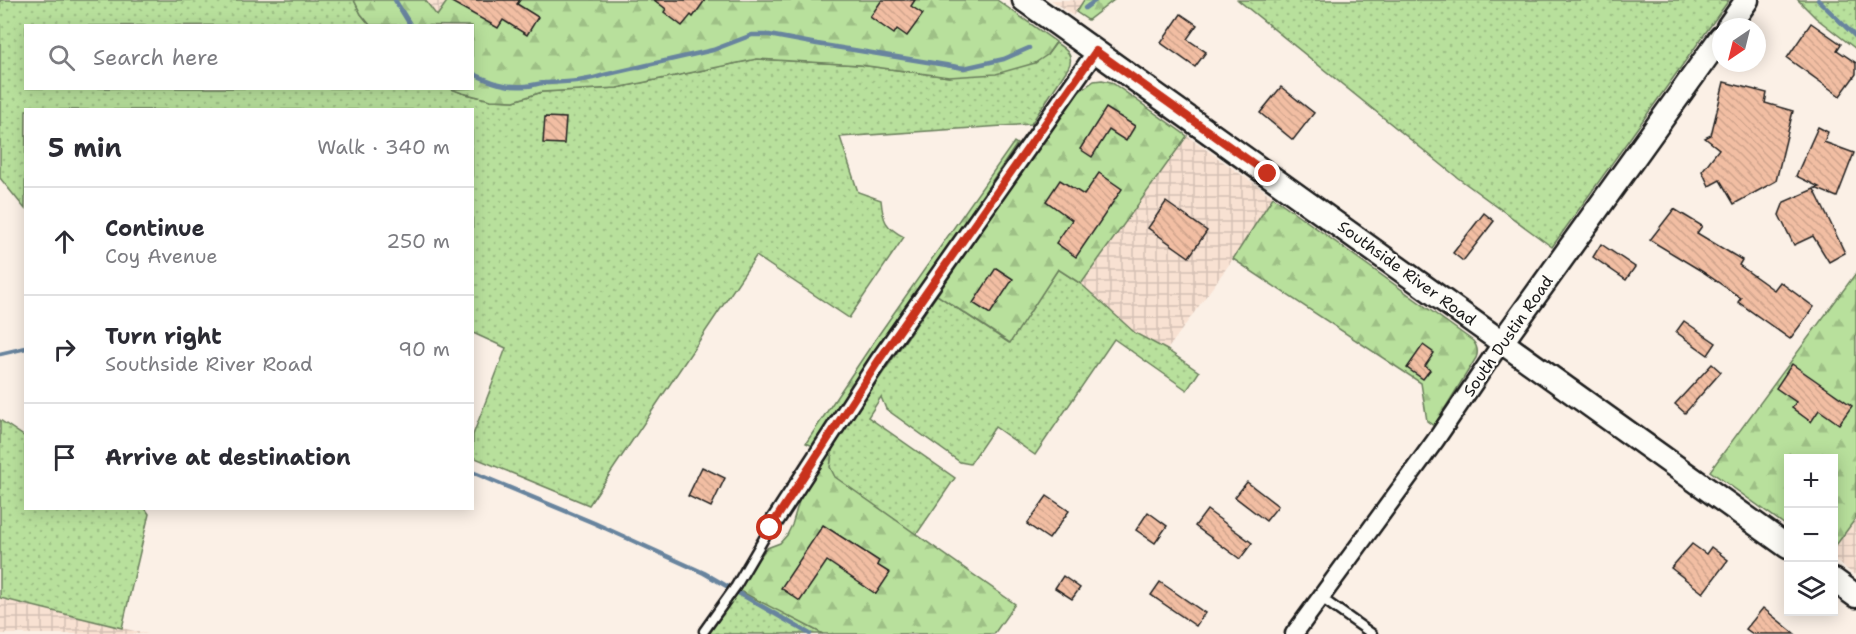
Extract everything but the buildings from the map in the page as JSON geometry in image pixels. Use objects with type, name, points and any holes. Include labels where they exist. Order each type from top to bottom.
[{"type":"main road","name":"Southside River Road","points":[[1024,0],[1784,544]]},
{"type":"main road","points":[[1734,18],[1747,0]]},
{"type":"main road","name":"South Dustin Road","points":[[1502,342],[1712,50]]},
{"type":"main road","points":[[1838,583],[1856,596]]},
{"type":"street","points":[[770,528],[879,360],[1096,51]]},
{"type":"street","name":"South Dustin Road","points":[[1294,634],[1436,441],[1502,342]]},
{"type":"lane","points":[[704,631],[736,586],[770,528]]},
{"type":"lane","points":[[1320,597],[1372,634]]},
{"type":"shaded area","points":[[425,0],[448,0],[437,16]]},
{"type":"shaded area","points":[[1051,0],[1084,0],[1073,16]]},
{"type":"shaded area","points":[[1187,136],[1273,197],[1233,259],[1167,350],[1135,333],[1081,284]]},
{"type":"shaded area","points":[[1856,518],[1856,576],[1838,563],[1838,543]]},
{"type":"shaded area","points":[[0,598],[122,628],[148,634],[0,634]]},
{"type":"green space","points":[[0,0],[354,0],[369,24],[24,24],[24,90],[455,90],[491,100],[514,101],[542,92],[617,88],[757,59],[860,65],[949,77],[1047,55],[1056,43],[1070,56],[1068,68],[1031,124],[840,137],[858,192],[881,200],[886,223],[904,237],[849,318],[756,256],[589,505],[474,457],[474,432],[506,348],[474,333],[474,108],[24,108],[24,208],[0,178]]},
{"type":"green space","points":[[354,0],[425,0],[437,16],[448,0],[997,0],[1056,42],[1047,55],[1035,63],[996,74],[949,77],[860,65],[757,59],[617,88],[542,92],[514,101],[491,100],[454,90],[474,90],[474,24],[369,24]]},
{"type":"green space","points":[[1084,0],[1114,0],[1088,20],[1076,12]]},
{"type":"green space","points":[[1238,0],[1729,0],[1716,18],[1712,18],[1712,24],[1552,247],[1458,178]]},
{"type":"green space","points":[[1798,0],[1856,0],[1856,49],[1816,18]]},
{"type":"green space","points":[[1094,81],[1111,82],[1187,136],[1081,284],[1058,269],[1010,343],[937,295],[1076,94]]},
{"type":"green space","points":[[1014,142],[1017,144],[813,446],[806,443],[877,337]]},
{"type":"green space","points":[[1273,197],[1473,341],[1477,351],[1476,358],[1434,426],[1427,421],[1421,383],[1233,259]]},
{"type":"green space","points":[[1058,269],[1081,284],[1135,333],[1167,350],[1199,372],[1187,390],[1114,339],[1035,455],[995,427],[970,464],[960,462],[886,409],[881,397],[868,417],[955,478],[916,535],[834,477],[830,467],[833,445],[937,295],[1009,343]]},
{"type":"green space","points":[[1856,273],[1856,518],[1838,543],[1838,454],[1784,454],[1784,524],[1710,471]]},
{"type":"green space","points":[[0,420],[24,436],[24,510],[146,510],[149,514],[122,628],[0,598]]},
{"type":"green space","points":[[833,445],[830,467],[835,477],[1015,604],[994,634],[823,634],[738,592],[767,548],[780,543],[787,535],[802,491]]},
{"type":"green space","points":[[742,591],[823,634],[709,634],[738,592]]},
{"type":"waterway","points":[[395,0],[410,24]]},
{"type":"waterway","points":[[1085,8],[1096,0]]},
{"type":"waterway","points":[[1818,0],[1856,37]]},
{"type":"waterway","points":[[474,74],[492,82],[512,86],[582,80],[713,50],[752,35],[769,35],[964,68],[1004,59],[1029,48]]},
{"type":"waterway","points":[[0,354],[24,348]]},
{"type":"waterway","points":[[474,473],[594,523],[704,573],[810,634]]},
{"type":"route","points":[[770,528],[879,360],[1096,51],[1268,174]]}]
